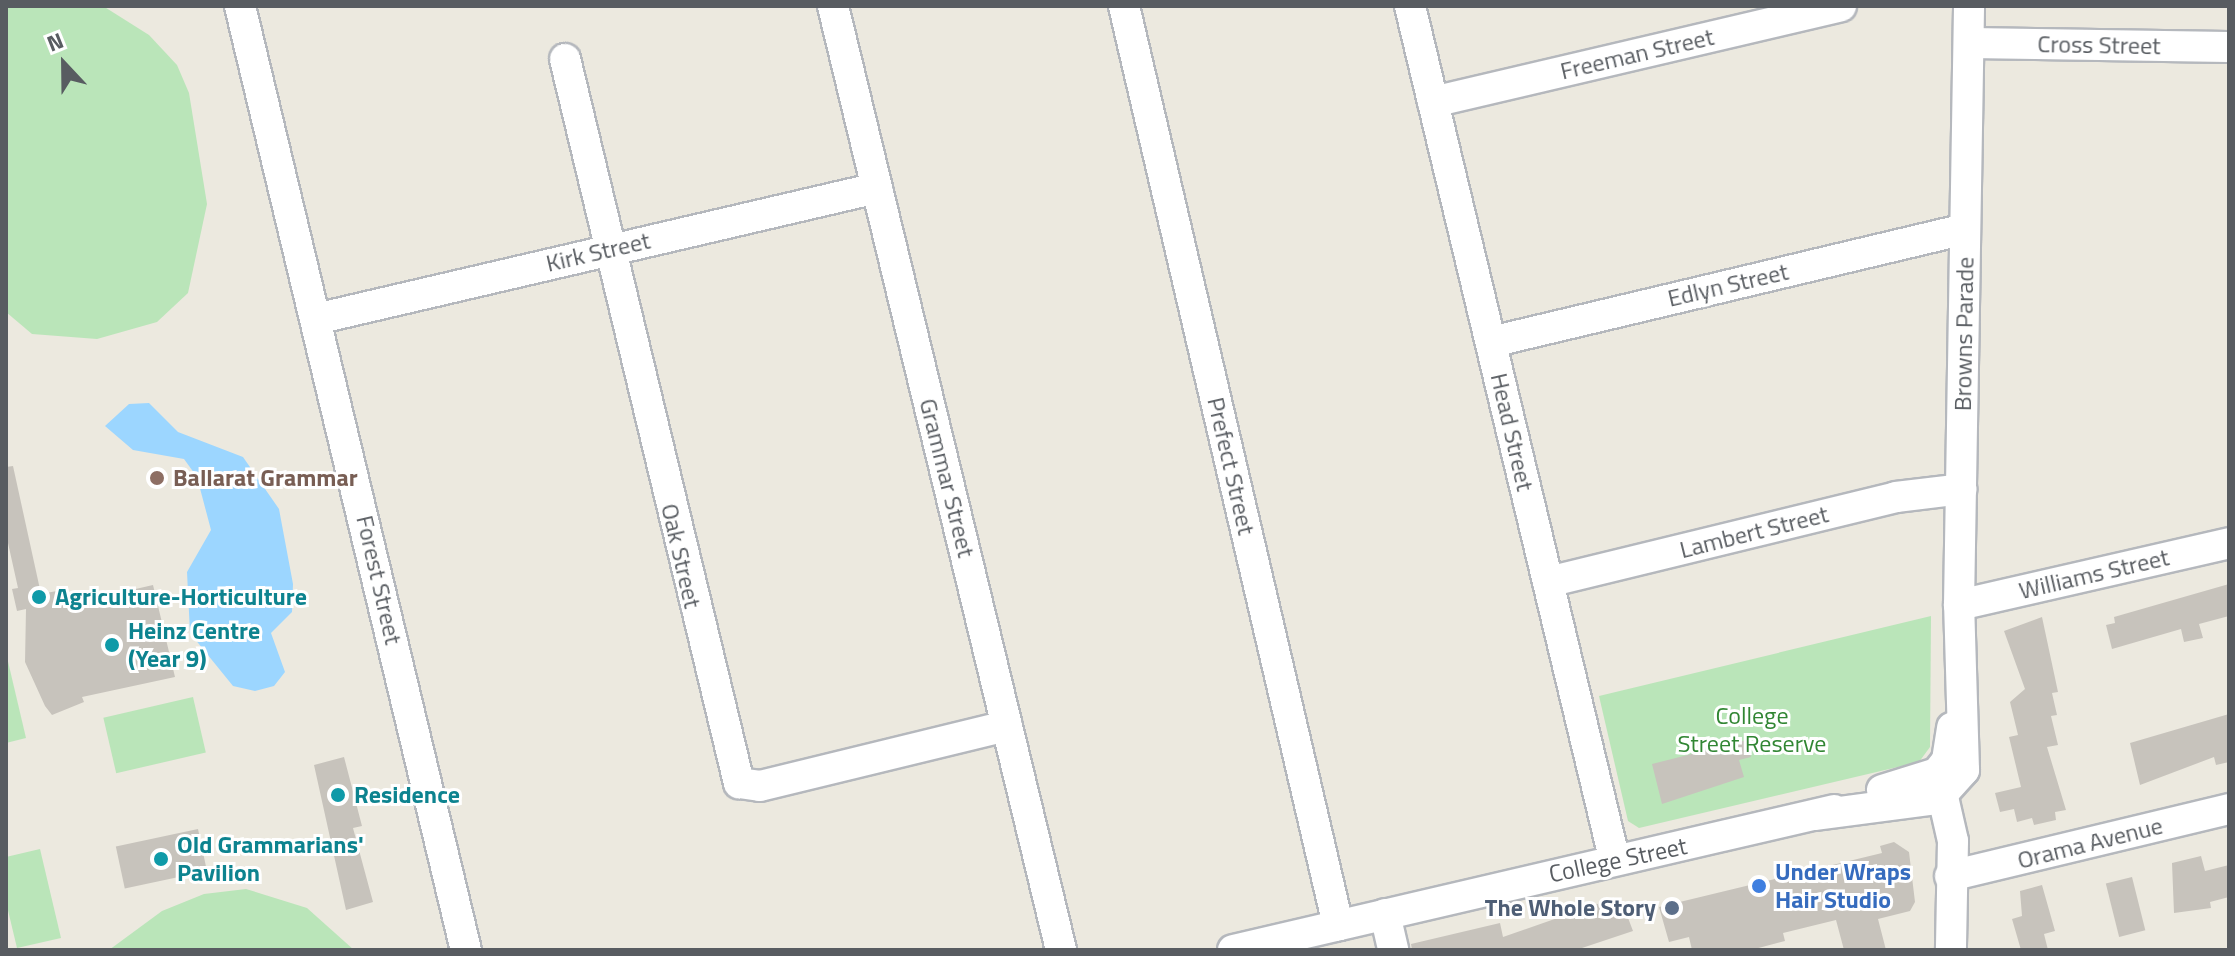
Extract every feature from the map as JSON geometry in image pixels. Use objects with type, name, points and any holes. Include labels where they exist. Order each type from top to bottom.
[{"type":"street","name":"Grammar Street","points":[[833,6],[1061,950]]},
{"type":"street","name":"Prefect Street","points":[[1124,6],[1338,925]]},
{"type":"street","name":"Head Street","points":[[1410,6],[1614,858]]},
{"type":"street","name":"Freeman Street","points":[[1433,102],[1841,6]]},
{"type":"street","name":"Browns Parade","points":[[1931,793],[1958,782],[1965,763],[1959,605],[1969,6]]},
{"type":"street","name":"Forest Street","points":[[244,12],[320,318],[466,950]]},
{"type":"street","name":"Cross Street","points":[[1970,43],[2229,47]]},
{"type":"street","name":"Oak Street","points":[[565,59],[736,790],[1007,726]]},
{"type":"street","name":"Kirk Street","points":[[320,318],[877,188]]},
{"type":"street","name":"Edlyn Street","points":[[1491,342],[1965,229]]},
{"type":"street","name":"Lambert Street","points":[[1548,582],[1896,497],[1962,489]]},
{"type":"street","name":"Williams Street","points":[[1959,605],[2229,543]]},
{"type":"street","name":"College Street","points":[[1233,950],[1614,858],[1931,793]]},
{"type":"street","points":[[1931,793],[1950,876],[1951,950]]},
{"type":"street","name":"Orama Avenue","points":[[1950,876],[2229,809]]},
{"type":"street","points":[[1385,914],[1393,950]]},
{"type":"green space","points":[[12,6],[103,6],[149,35],[177,65],[189,93],[207,204],[188,293],[157,322],[97,339],[32,334],[6,312],[6,9]]},
{"type":"green space","name":"College Street Reserve","points":[[1931,616],[1930,747],[1919,762],[1639,828],[1628,821],[1599,696]]},
{"type":"green space","points":[[6,653],[26,738],[6,743]]},
{"type":"green space","points":[[193,697],[206,753],[116,773],[103,718]]},
{"type":"green space","points":[[40,849],[61,938],[17,948],[6,902],[6,857]]},
{"type":"green space","points":[[246,889],[307,908],[354,950],[109,950],[162,911],[204,894]]},
{"type":"water","points":[[149,403],[178,432],[243,457],[279,509],[293,584],[292,612],[271,633],[285,672],[274,686],[255,691],[233,686],[190,633],[187,572],[211,530],[197,477],[184,459],[133,450],[105,426],[129,404]]},
{"type":"building","name":"Heinz Centre (Year 9)","points":[[13,466],[41,594],[62,590],[66,605],[153,585],[175,677],[82,697],[84,702],[52,715],[45,706],[25,662],[26,609],[17,611],[12,589],[18,588],[6,534],[6,467]]},
{"type":"building","points":[[2229,584],[2229,616],[2199,624],[2203,638],[2184,642],[2181,629],[2112,649],[2106,625],[2115,623],[2114,617]]},
{"type":"building","points":[[2042,617],[2058,692],[2052,693],[2057,715],[2051,716],[2058,745],[2047,747],[2066,810],[2055,812],[2056,820],[2034,825],[2032,818],[2017,822],[2014,809],[2000,812],[1995,793],[2021,787],[2009,737],[2018,735],[2010,702],[2025,689],[2004,631]]},
{"type":"building","points":[[2229,714],[2229,762],[2216,765],[2214,757],[2140,785],[2130,743]]},
{"type":"building","points":[[1747,740],[1751,757],[1739,760],[1744,777],[1662,804],[1652,764]]},
{"type":"building","points":[[344,757],[362,826],[353,828],[373,902],[346,910],[314,765]]},
{"type":"building","name":"Old Grammarians' Pavilion","points":[[198,829],[207,871],[125,889],[116,846]]},
{"type":"building","points":[[1894,842],[1909,852],[1915,902],[1910,911],[1878,919],[1886,950],[1844,950],[1836,920],[1783,933],[1785,941],[1751,950],[1692,950],[1689,937],[1669,942],[1659,907],[1882,853],[1880,846]]},
{"type":"building","points":[[2201,856],[2205,871],[2229,865],[2229,897],[2210,902],[2211,908],[2174,913],[2172,863]]},
{"type":"building","points":[[2132,877],[2145,930],[2119,937],[2106,884]]},
{"type":"building","points":[[2042,885],[2055,931],[2044,934],[2048,950],[2021,950],[2012,919],[2022,916],[2020,891]]},
{"type":"building","points":[[1606,901],[1607,906],[1622,902],[1633,931],[1576,950],[1412,950],[1411,944],[1500,923],[1503,937]]},
{"type":"place","name":"Ballarat Grammar","points":[[157,478]]},
{"type":"place","name":"Agriculture-Horticulture","points":[[39,597]]},
{"type":"place","name":"Heinz Centre (Year 9)","points":[[112,645]]},
{"type":"place","name":"Residence","points":[[338,795]]},
{"type":"place","name":"Old Grammarians' Pavilion","points":[[161,859]]},
{"type":"place","name":"Under Wraps Hair Studio","points":[[1759,886]]},
{"type":"place","name":"The Whole Story","points":[[1672,908]]}]
